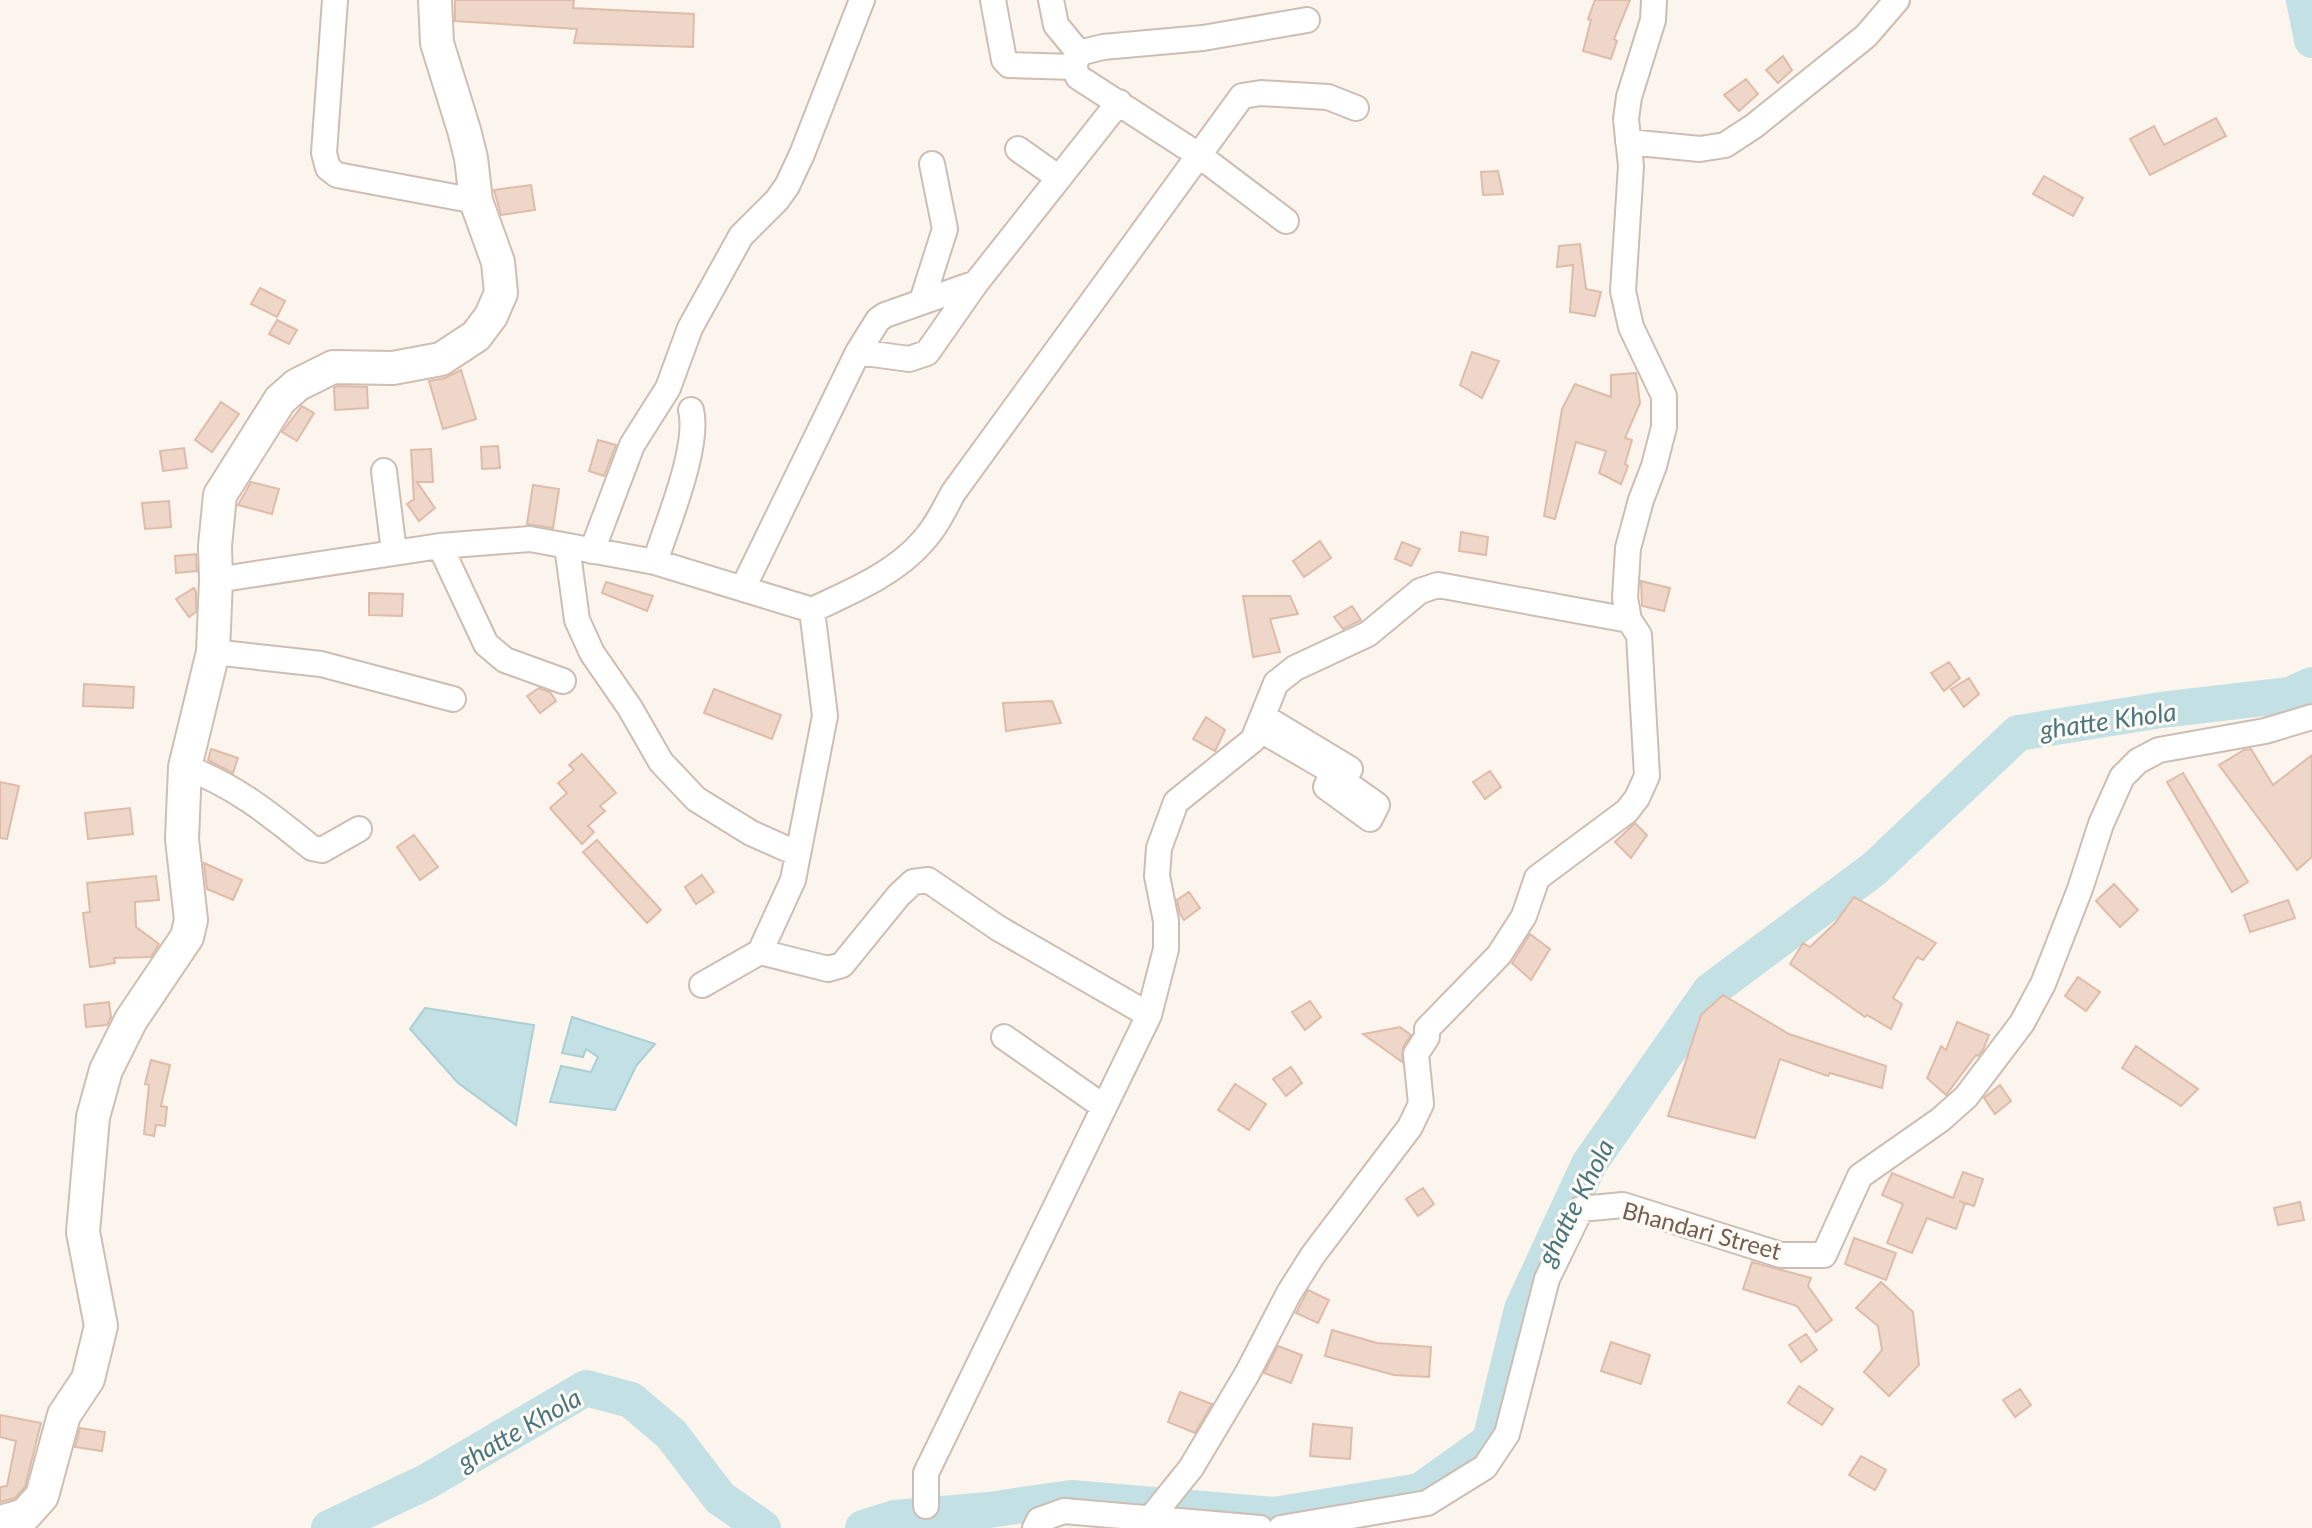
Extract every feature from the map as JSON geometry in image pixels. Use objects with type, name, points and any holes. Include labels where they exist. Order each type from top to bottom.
[{"type":"street","points":[[335,0],[324,153],[328,168],[337,175],[476,201]]},
{"type":"street","points":[[0,1522],[25,1515],[42,1496],[64,1415],[88,1379],[101,1326],[83,1232],[93,1117],[106,1070],[131,1020],[187,937],[191,920],[182,839],[185,767],[213,652],[215,546],[220,495],[280,400],[297,385],[333,367],[393,368],[441,359],[476,336],[491,316],[501,293],[498,262],[476,201],[471,158],[437,43],[435,0]]},
{"type":"street","points":[[592,551],[632,445],[668,388],[690,328],[741,236],[787,186],[862,0]]},
{"type":"street","points":[[993,0],[1004,60],[1009,65],[1076,60],[1103,47],[1203,38],[1307,20]]},
{"type":"street","points":[[1051,0],[1056,25],[1076,60],[1078,77],[1200,156],[1286,221]]},
{"type":"street","points":[[1150,1519],[1191,1468],[1313,1255],[1410,1127],[1421,1104],[1416,1054],[1427,1037],[1427,1029],[1499,955],[1524,916],[1537,878],[1612,823],[1637,798],[1647,776],[1639,635],[1629,620],[1625,594],[1628,548],[1664,427],[1664,396],[1631,327],[1623,291],[1631,166],[1626,119],[1629,97],[1650,32],[1654,0]]},
{"type":"street","points":[[1628,142],[1700,149],[1725,145],[1754,126],[1866,36],[1897,0]]},
{"type":"street","points":[[216,580],[394,552],[530,539],[655,562],[812,610],[848,594],[899,563],[923,541],[953,493],[1242,96],[1261,93],[1328,97],[1356,108]]},
{"type":"street","points":[[858,352],[909,359],[927,353],[976,283],[1119,102]]},
{"type":"street","points":[[1018,149],[1059,178]]},
{"type":"street","points":[[922,301],[945,229],[932,164]]},
{"type":"street","points":[[743,588],[858,352],[878,320],[976,283]]},
{"type":"street","points":[[655,562],[692,444],[694,421],[691,410]]},
{"type":"street","points":[[384,471],[394,552]]},
{"type":"street","points":[[440,546],[486,644],[505,660],[563,681]]},
{"type":"street","points":[[567,546],[577,620],[592,653],[630,708],[661,762],[696,799],[751,833],[798,854]]},
{"type":"street","points":[[926,1506],[926,1473],[1149,1015],[1166,949],[1166,921],[1157,876],[1159,848],[1176,802],[1253,740],[1276,683],[1295,668],[1368,634],[1420,591],[1438,585],[1629,620]]},
{"type":"street","points":[[702,985],[760,952],[793,880],[825,716],[812,610]]},
{"type":"street","points":[[213,652],[321,664],[453,699]]},
{"type":"street","name":"Bhandari Street","points":[[1281,1528],[1427,1503],[1485,1467],[1507,1434],[1547,1279],[1581,1209],[1623,1205],[1781,1255],[1824,1255],[1860,1176],[1940,1120],[1966,1097],[2022,1023],[2043,984],[2080,889],[2101,824],[2122,777],[2138,761],[2159,750],[2265,731],[2312,717]]},
{"type":"street","points":[[1262,723],[1350,769],[1343,781],[1377,805],[1370,819],[1326,787],[1333,772],[1262,723]]},
{"type":"street","points":[[185,767],[218,780],[250,799],[312,848],[322,850],[359,829]]},
{"type":"street","points":[[760,952],[828,969],[842,965],[899,895],[913,882],[928,880],[944,888],[998,928],[1149,1015]]},
{"type":"street","points":[[1004,1037],[1104,1107]]},
{"type":"street","points":[[1035,1528],[1039,1520],[1064,1511],[1260,1528]]},
{"type":"water","points":[[425,1008],[534,1025],[516,1125],[458,1083],[410,1029]]},
{"type":"water","points":[[572,1017],[655,1044],[636,1066],[615,1110],[550,1102],[561,1066],[591,1072],[598,1057],[586,1049],[583,1057],[562,1053]]},
{"type":"building","points":[[455,0],[574,0],[573,8],[694,14],[693,47],[574,43],[577,29],[455,21]]},
{"type":"building","points":[[1595,0],[1630,0],[1614,39],[1617,41],[1611,59],[1583,51],[1591,20],[1588,19]]},
{"type":"building","points":[[1783,56],[1792,70],[1778,83],[1766,70]]},
{"type":"building","points":[[1746,79],[1758,94],[1739,111],[1724,95]]},
{"type":"building","points":[[2216,118],[2226,136],[2150,175],[2130,139],[2154,126],[2164,145]]},
{"type":"building","points":[[1498,171],[1503,194],[1483,195],[1481,172]]},
{"type":"building","points":[[2044,176],[2083,198],[2073,216],[2033,194]]},
{"type":"building","points":[[531,185],[535,210],[501,215],[494,190]]},
{"type":"building","points":[[1580,244],[1586,289],[1601,292],[1595,316],[1570,312],[1573,265],[1557,267],[1559,246]]},
{"type":"building","points":[[260,288],[285,301],[277,317],[251,304]]},
{"type":"building","points":[[277,320],[297,330],[289,344],[269,334]]},
{"type":"building","points":[[1472,352],[1499,361],[1482,398],[1460,385]]},
{"type":"building","points":[[461,370],[476,419],[443,429],[429,381]]},
{"type":"building","points":[[1636,373],[1640,403],[1625,438],[1632,440],[1625,464],[1628,466],[1621,484],[1599,473],[1606,451],[1576,442],[1555,519],[1544,516],[1562,409],[1575,384],[1611,397],[1611,375]]},
{"type":"building","points":[[367,387],[368,408],[335,410],[334,388]]},
{"type":"building","points":[[221,402],[239,414],[212,452],[195,440]]},
{"type":"building","points":[[302,406],[314,413],[297,441],[282,432]]},
{"type":"building","points":[[598,440],[616,445],[604,476],[589,471]]},
{"type":"building","points":[[498,446],[500,468],[482,469],[481,447]]},
{"type":"building","points":[[184,448],[187,468],[163,471],[160,451]]},
{"type":"building","points":[[431,449],[433,482],[417,482],[435,508],[419,521],[407,504],[414,499],[411,450]]},
{"type":"building","points":[[251,482],[279,489],[272,514],[238,505]]},
{"type":"building","points":[[533,485],[559,489],[553,528],[527,524]]},
{"type":"building","points":[[169,501],[171,527],[145,529],[142,503]]},
{"type":"building","points":[[1461,532],[1488,537],[1486,555],[1459,551]]},
{"type":"building","points":[[1320,541],[1331,558],[1304,577],[1293,561]]},
{"type":"building","points":[[1402,542],[1420,549],[1411,566],[1395,559]]},
{"type":"building","points":[[196,554],[197,571],[176,573],[175,556]]},
{"type":"building","points":[[1641,581],[1670,588],[1664,611],[1642,606]]},
{"type":"building","points":[[606,582],[653,596],[647,611],[602,593]]},
{"type":"building","points":[[194,588],[196,612],[189,617],[176,599]]},
{"type":"building","points":[[369,593],[403,594],[402,616],[369,615]]},
{"type":"building","points":[[1243,596],[1290,596],[1298,614],[1270,619],[1280,652],[1253,657]]},
{"type":"building","points":[[1352,606],[1361,620],[1343,629],[1334,617]]},
{"type":"building","points":[[1949,662],[1960,678],[1944,691],[1931,673]]},
{"type":"building","points":[[1969,678],[1979,694],[1964,707],[1951,689]]},
{"type":"building","points":[[84,684],[134,687],[133,708],[83,706]]},
{"type":"building","points":[[539,688],[550,692],[556,701],[540,713],[527,696]]},
{"type":"building","points":[[714,689],[781,715],[772,739],[704,713]]},
{"type":"building","points":[[1052,701],[1061,723],[1006,731],[1003,703]]},
{"type":"building","points":[[1206,717],[1225,730],[1215,751],[1193,739]]},
{"type":"building","points":[[211,749],[238,758],[233,773],[208,760]]},
{"type":"building","points":[[2251,749],[2273,785],[2312,755],[2312,857],[2297,870],[2219,765]]},
{"type":"building","points":[[582,754],[616,793],[600,806],[605,811],[588,826],[594,832],[582,844],[550,808],[567,793],[558,783],[574,770],[569,765]]},
{"type":"building","points":[[1490,771],[1501,787],[1485,799],[1473,782]]},
{"type":"building","points":[[2183,773],[2248,882],[2232,892],[2167,782]]},
{"type":"building","points":[[0,782],[19,786],[7,839],[0,838]]},
{"type":"building","points":[[130,808],[133,834],[88,839],[85,813]]},
{"type":"building","points":[[1635,823],[1647,835],[1631,858],[1615,842]]},
{"type":"building","points":[[414,835],[438,867],[420,880],[397,847]]},
{"type":"building","points":[[597,840],[661,910],[647,923],[583,852]]},
{"type":"building","points":[[204,863],[242,880],[233,900],[207,889]]},
{"type":"building","points":[[702,875],[714,892],[696,904],[685,887]]},
{"type":"building","points":[[156,876],[159,900],[135,902],[136,927],[159,944],[151,957],[114,958],[115,963],[90,967],[83,913],[90,912],[87,883]]},
{"type":"building","points":[[2114,884],[2138,910],[2120,927],[2096,901]]},
{"type":"building","points":[[1189,892],[1200,908],[1184,920],[1177,900]]},
{"type":"building","points":[[1854,897],[1936,943],[1923,960],[1917,957],[1893,998],[1902,1004],[1891,1029],[1867,1015],[1865,1017],[1790,964],[1803,943],[1810,947],[1835,923]]},
{"type":"building","points":[[2288,900],[2295,918],[2250,932],[2244,915]]},
{"type":"building","points":[[1530,934],[1550,949],[1531,980],[1512,963]]},
{"type":"building","points":[[2078,977],[2100,992],[2086,1011],[2065,996]]},
{"type":"building","points":[[1723,995],[1789,1034],[1886,1066],[1882,1088],[1830,1073],[1828,1076],[1780,1059],[1755,1138],[1668,1116],[1701,1015]]},
{"type":"building","points":[[1310,1001],[1321,1017],[1305,1030],[1292,1012]]},
{"type":"building","points":[[109,1002],[111,1017],[107,1025],[86,1027],[84,1005]]},
{"type":"building","points":[[1957,1022],[1989,1035],[1983,1050],[1946,1095],[1927,1078],[1941,1046],[1946,1050]]},
{"type":"building","points":[[1400,1027],[1411,1035],[1403,1047],[1402,1062],[1363,1034]]},
{"type":"building","points":[[2136,1046],[2198,1089],[2181,1106],[2122,1068]]},
{"type":"building","points":[[151,1060],[170,1065],[161,1106],[167,1107],[165,1126],[156,1125],[154,1136],[144,1134],[149,1085],[145,1084]]},
{"type":"building","points":[[1291,1067],[1302,1083],[1286,1096],[1273,1079]]},
{"type":"building","points":[[1235,1084],[1266,1104],[1249,1130],[1218,1110]]},
{"type":"building","points":[[2000,1085],[2011,1101],[1995,1114],[1984,1098]]},
{"type":"building","points":[[1963,1172],[1983,1179],[1974,1206],[1965,1203],[1956,1229],[1927,1218],[1912,1253],[1887,1243],[1903,1204],[1882,1195],[1892,1173],[1953,1198]]},
{"type":"building","points":[[1423,1188],[1434,1204],[1418,1216],[1406,1199]]},
{"type":"building","points":[[2300,1202],[2304,1220],[2278,1225],[2274,1208]]},
{"type":"building","points":[[1854,1238],[1896,1253],[1886,1280],[1845,1264]]},
{"type":"building","points":[[1752,1262],[1811,1278],[1808,1286],[1832,1320],[1816,1332],[1797,1306],[1743,1289]]},
{"type":"building","points":[[1881,1282],[1913,1312],[1919,1365],[1889,1396],[1864,1372],[1882,1350],[1878,1326],[1856,1308]]},
{"type":"building","points":[[1308,1290],[1329,1300],[1318,1323],[1296,1313]]},
{"type":"building","points":[[1332,1330],[1377,1343],[1431,1347],[1429,1377],[1394,1375],[1325,1356]]},
{"type":"building","points":[[1806,1334],[1817,1350],[1801,1362],[1789,1345]]},
{"type":"building","points":[[1611,1342],[1650,1355],[1641,1384],[1601,1371]]},
{"type":"building","points":[[1278,1346],[1302,1355],[1291,1383],[1264,1373]]},
{"type":"building","points":[[1799,1386],[1833,1409],[1822,1425],[1788,1403]]},
{"type":"building","points":[[2020,1389],[2031,1405],[2015,1417],[2003,1400]]},
{"type":"building","points":[[1180,1392],[1212,1404],[1195,1433],[1168,1422]]},
{"type":"building","points":[[0,1415],[41,1423],[25,1487],[15,1498],[0,1502],[0,1487],[7,1486],[16,1441],[0,1437]]},
{"type":"building","points":[[1313,1424],[1352,1428],[1350,1459],[1310,1456]]},
{"type":"building","points":[[80,1428],[105,1432],[102,1451],[75,1447]]},
{"type":"building","points":[[1861,1456],[1886,1470],[1875,1490],[1849,1475]]},
{"type":"waterway","name":"ghatte Khola","points":[[2304,0],[2312,40]]},
{"type":"waterway","name":"ghatte Khola","points":[[863,1528],[895,1518],[989,1510],[1071,1498],[1274,1515],[1420,1491],[1490,1441],[1522,1309],[1589,1164],[1710,991],[1874,869],[2018,733],[2161,710],[2290,695],[2312,685]]},
{"type":"waterway","name":"ghatte Khola","points":[[329,1528],[426,1482],[586,1388],[631,1400],[671,1434],[720,1498],[763,1528]]}]
